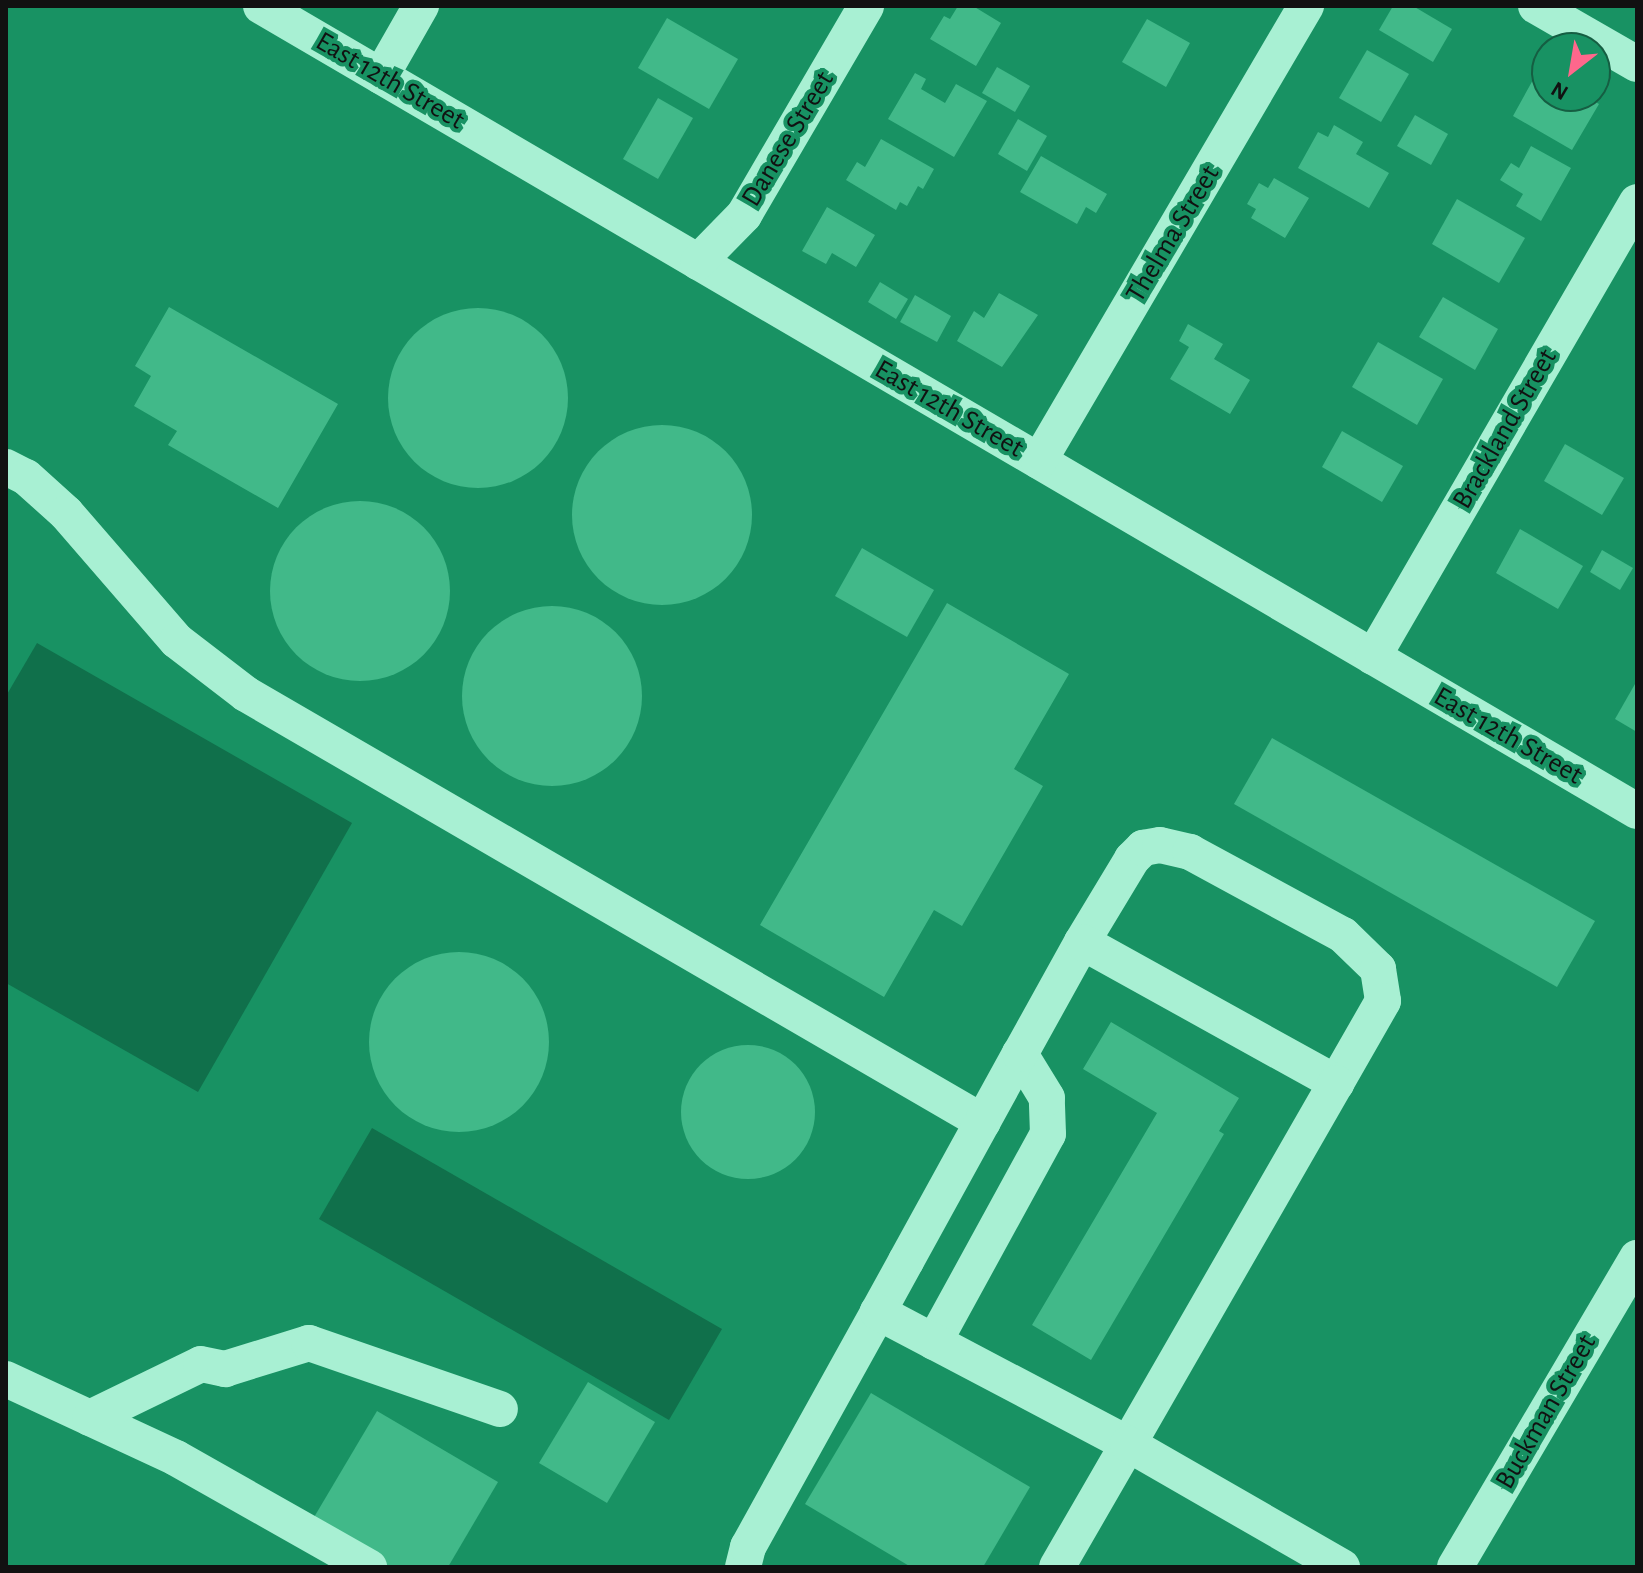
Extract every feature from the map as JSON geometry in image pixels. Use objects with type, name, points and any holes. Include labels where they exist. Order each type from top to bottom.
[{"type":"street","name":"East 12th Street","points":[[261,6],[1637,811]]},
{"type":"street","points":[[381,76],[421,6]]},
{"type":"street","name":"Danese Street","points":[[698,262],[744,215],[866,6]]},
{"type":"street","name":"Thelma Street","points":[[1039,461],[1306,6]]},
{"type":"street","points":[[1536,6],[1637,64]]},
{"type":"street","name":"Brackland Street","points":[[1373,657],[1637,202]]},
{"type":"street","points":[[6,467],[26,477],[66,513],[177,641],[246,694],[629,912],[983,1122]]},
{"type":"street","points":[[743,1567],[748,1547],[1082,942],[1132,859],[1143,848],[1160,845],[1190,852],[1343,935],[1378,969],[1383,1001],[1057,1567]]},
{"type":"street","points":[[1082,942],[1336,1083]]},
{"type":"street","points":[[934,1342],[1048,1134],[1047,1098],[1020,1054]]},
{"type":"street","name":"Buckman Street","points":[[1455,1567],[1634,1271]]},
{"type":"street","points":[[878,1312],[1128,1444],[1342,1567]]},
{"type":"street","points":[[90,1418],[201,1364],[225,1369],[309,1343],[500,1409]]},
{"type":"street","points":[[6,1379],[176,1458],[369,1567]]},
{"type":"shaded area","points":[[37,643],[352,823],[198,1092],[6,983],[6,696]]},
{"type":"shaded area","points":[[372,1128],[722,1329],[669,1420],[319,1219]]},
{"type":"building","points":[[958,6],[973,6],[1001,23],[976,66],[930,39],[944,16],[950,19]]},
{"type":"building","points":[[1393,6],[1413,6],[1452,29],[1433,62],[1379,30]]},
{"type":"building","points":[[667,18],[738,59],[709,109],[638,68]]},
{"type":"building","points":[[1147,19],[1190,43],[1166,87],[1122,62]]},
{"type":"building","points":[[1367,50],[1409,74],[1381,122],[1339,98]]},
{"type":"building","points":[[997,67],[1030,86],[1015,112],[982,93]]},
{"type":"building","points":[[915,73],[926,79],[921,89],[945,103],[956,84],[987,101],[954,157],[888,119]]},
{"type":"building","points":[[1531,83],[1531,112],[1594,112],[1572,150],[1513,116]]},
{"type":"building","points":[[658,98],[693,118],[658,179],[623,159]]},
{"type":"building","points":[[1415,115],[1448,134],[1431,165],[1397,146]]},
{"type":"building","points":[[1018,119],[1047,136],[1027,171],[998,154]]},
{"type":"building","points":[[1334,125],[1363,142],[1356,154],[1389,173],[1369,208],[1298,168],[1318,132],[1328,137]]},
{"type":"building","points":[[881,139],[934,169],[923,189],[918,186],[907,206],[900,202],[896,210],[846,180],[857,162],[865,167]]},
{"type":"building","points":[[1531,146],[1571,168],[1541,221],[1516,206],[1523,194],[1500,180],[1511,163],[1519,168]]},
{"type":"building","points":[[1041,156],[1107,194],[1096,213],[1086,207],[1077,224],[1020,192]]},
{"type":"building","points":[[1274,178],[1309,198],[1285,238],[1251,218],[1256,209],[1247,204],[1259,183],[1268,188]]},
{"type":"building","points":[[1457,199],[1525,238],[1499,283],[1432,244]]},
{"type":"building","points":[[827,207],[875,235],[856,267],[832,253],[826,264],[802,251]]},
{"type":"building","points":[[880,282],[908,299],[896,319],[868,302]]},
{"type":"building","points":[[999,293],[1038,315],[1002,367],[957,341],[974,311],[984,318]]},
{"type":"building","points":[[915,295],[951,316],[937,342],[900,322]]},
{"type":"building","points":[[1443,297],[1498,329],[1475,370],[1419,337]]},
{"type":"building","points":[[169,307],[338,404],[278,508],[168,445],[177,431],[134,406],[151,376],[135,366]]},
{"type":"building","points":[[478,308],[512,315],[542,334],[561,364],[568,398],[561,432],[542,462],[512,481],[478,488],[444,481],[414,462],[395,432],[388,398],[395,364],[414,334],[444,315]]},
{"type":"building","points":[[1188,324],[1223,344],[1214,359],[1250,380],[1230,414],[1170,379],[1189,347],[1179,341]]},
{"type":"building","points":[[1378,342],[1443,379],[1417,425],[1352,387]]},
{"type":"building","points":[[662,425],[696,432],[726,451],[745,481],[752,515],[745,549],[726,579],[696,598],[662,605],[628,598],[598,579],[579,549],[572,515],[579,481],[598,451],[628,432]]},
{"type":"building","points":[[1342,431],[1403,466],[1382,502],[1322,467]]},
{"type":"building","points":[[1565,444],[1624,478],[1602,515],[1544,481]]},
{"type":"building","points":[[360,501],[394,508],[424,527],[443,557],[450,591],[443,625],[424,655],[394,674],[360,681],[326,674],[296,655],[277,625],[270,591],[277,557],[296,527],[326,508]]},
{"type":"building","points":[[1520,529],[1583,566],[1558,609],[1496,573]]},
{"type":"building","points":[[862,548],[934,590],[907,637],[835,596]]},
{"type":"building","points":[[1602,550],[1633,568],[1620,590],[1590,572]]},
{"type":"building","points":[[947,603],[1069,674],[1014,769],[1043,786],[962,926],[934,910],[884,997],[760,925]]},
{"type":"building","points":[[552,606],[586,613],[616,632],[635,662],[642,696],[635,730],[616,760],[586,779],[552,786],[518,779],[488,760],[469,730],[462,696],[469,662],[488,632],[518,613]]},
{"type":"building","points":[[1635,684],[1637,686],[1637,732],[1615,719]]},
{"type":"building","points":[[1272,738],[1595,921],[1557,987],[1234,804]]},
{"type":"building","points":[[459,952],[493,959],[523,978],[542,1008],[549,1042],[542,1076],[523,1106],[493,1125],[459,1132],[425,1125],[395,1106],[376,1076],[369,1042],[376,1008],[395,978],[425,959]]},
{"type":"building","points":[[1111,1022],[1239,1098],[1219,1131],[1224,1134],[1091,1360],[1032,1325],[1157,1113],[1083,1069]]},
{"type":"building","points":[[748,1045],[774,1050],[795,1065],[810,1086],[815,1112],[810,1138],[795,1159],[774,1174],[748,1179],[722,1174],[701,1159],[686,1138],[681,1112],[686,1086],[701,1065],[722,1050]]},
{"type":"building","points":[[588,1382],[655,1422],[607,1503],[539,1463]]},
{"type":"building","points":[[871,1393],[1030,1487],[983,1567],[911,1567],[805,1504]]},
{"type":"building","points":[[377,1411],[498,1482],[448,1567],[382,1567],[310,1524]]}]
